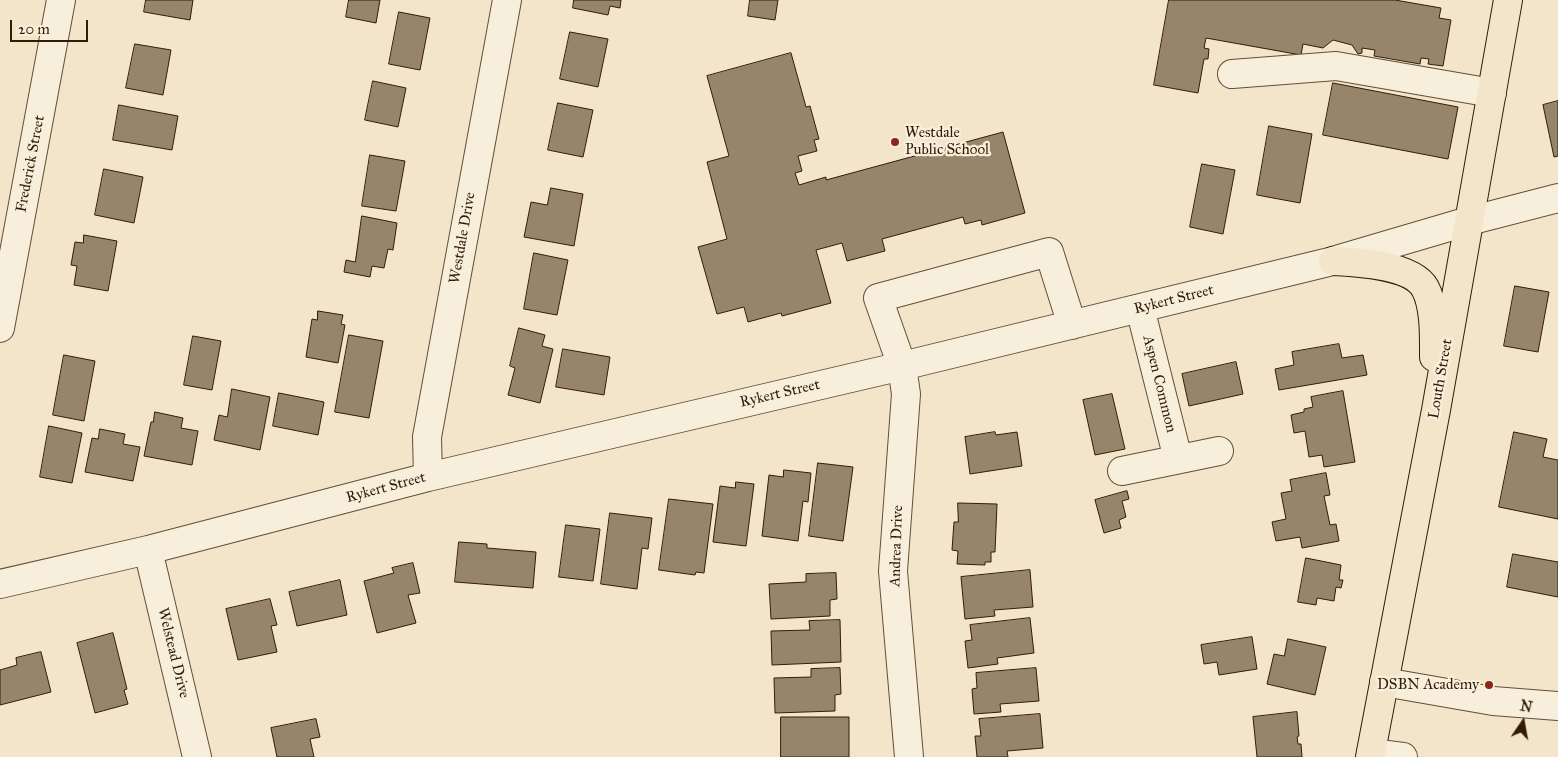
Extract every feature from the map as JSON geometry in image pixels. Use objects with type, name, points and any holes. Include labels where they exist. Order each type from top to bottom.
[{"type":"main road","name":"Louth Street","points":[[1371,755],[1436,410],[1508,0]]},
{"type":"main road","points":[[1333,260],[1386,266],[1416,278],[1424,287],[1431,309],[1434,337],[1436,410]]},
{"type":"street","name":"Frederick Street","points":[[0,328],[61,0]]},
{"type":"street","name":"Westdale Drive","points":[[428,477],[427,436],[507,0]]},
{"type":"street","points":[[1232,74],[1336,66],[1492,93]]},
{"type":"street","name":"Rykert Street","points":[[0,584],[148,550],[428,477],[1072,325],[1333,260],[1558,198]]},
{"type":"street","name":"Andrea Drive","points":[[909,757],[894,571],[906,394],[902,366],[878,298],[1049,252],[1072,325]]},
{"type":"street","name":"Aspen Common","points":[[1140,308],[1178,460]]},
{"type":"street","points":[[1122,471],[1219,451]]},
{"type":"street","name":"Welstead Drive","points":[[148,550],[198,757]]},
{"type":"street","points":[[1384,682],[1493,701],[1558,706]]},
{"type":"street","points":[[1371,755],[1403,757]]},
{"type":"building","points":[[146,0],[193,0],[190,20],[144,12]]},
{"type":"building","points":[[349,0],[380,0],[376,23],[346,17]]},
{"type":"building","points":[[574,0],[621,0],[620,8],[610,6],[608,15],[573,8]]},
{"type":"building","points":[[750,0],[778,0],[775,20],[748,16]]},
{"type":"building","points":[[1169,0],[1395,0],[1441,8],[1439,18],[1451,20],[1443,66],[1428,64],[1429,59],[1421,58],[1420,64],[1374,56],[1375,50],[1362,48],[1362,53],[1358,54],[1352,45],[1333,40],[1323,48],[1303,44],[1301,55],[1206,38],[1204,48],[1209,49],[1208,59],[1204,59],[1198,93],[1154,85]]},
{"type":"building","points":[[399,12],[430,18],[420,70],[389,64]]},
{"type":"building","points":[[570,32],[608,39],[598,87],[560,79]]},
{"type":"building","points":[[135,44],[171,50],[163,95],[126,88]]},
{"type":"building","points":[[791,53],[806,107],[810,106],[819,139],[814,140],[817,151],[798,156],[802,171],[795,173],[799,185],[826,177],[826,180],[1003,132],[1025,213],[982,225],[981,220],[965,224],[963,217],[882,239],[885,251],[847,261],[842,243],[816,250],[831,303],[782,316],[781,313],[748,322],[744,307],[717,314],[698,247],[727,239],[707,162],[729,156],[707,76]]},
{"type":"building","points":[[373,81],[406,88],[398,127],[365,120]]},
{"type":"building","points":[[1333,83],[1458,107],[1448,159],[1323,135]]},
{"type":"building","points":[[1558,101],[1558,156],[1554,157],[1543,105]]},
{"type":"building","points":[[558,103],[593,110],[583,157],[548,150]]},
{"type":"building","points":[[119,105],[178,116],[172,150],[113,140]]},
{"type":"building","points":[[1269,126],[1312,134],[1300,203],[1257,195]]},
{"type":"building","points":[[370,155],[405,161],[396,211],[362,206]]},
{"type":"building","points":[[1202,164],[1235,170],[1223,234],[1190,227]]},
{"type":"building","points":[[104,169],[143,177],[134,223],[95,215]]},
{"type":"building","points":[[551,188],[583,194],[574,246],[524,237],[531,202],[547,205]]},
{"type":"building","points":[[362,216],[397,223],[393,250],[388,249],[384,268],[372,266],[370,277],[344,272],[346,260],[355,262]]},
{"type":"building","points":[[84,235],[117,241],[108,291],[74,285],[77,266],[71,265],[75,242],[83,243]]},
{"type":"building","points":[[534,253],[568,260],[557,315],[524,309]]},
{"type":"building","points":[[1515,286],[1549,292],[1538,352],[1504,346]]},
{"type":"building","points":[[318,311],[343,315],[341,324],[345,325],[338,363],[306,357],[312,319],[317,320]]},
{"type":"building","points":[[519,328],[545,335],[542,346],[553,349],[540,403],[508,395],[515,368],[510,366]]},
{"type":"building","points":[[349,335],[383,341],[369,418],[335,412]]},
{"type":"building","points":[[193,336],[221,341],[212,390],[184,385]]},
{"type":"building","points":[[1339,344],[1342,358],[1363,355],[1367,375],[1279,390],[1275,369],[1294,365],[1292,352]]},
{"type":"building","points":[[563,349],[610,357],[604,395],[556,387]]},
{"type":"building","points":[[64,355],[95,361],[84,421],[53,415]]},
{"type":"building","points":[[1236,362],[1243,394],[1189,406],[1182,374]]},
{"type":"building","points":[[232,389],[270,397],[260,450],[214,440],[219,415],[227,417]]},
{"type":"building","points":[[1343,391],[1355,462],[1324,467],[1322,455],[1309,457],[1305,431],[1294,433],[1291,415],[1304,412],[1304,409],[1313,407],[1311,397]]},
{"type":"building","points":[[279,393],[324,402],[318,435],[273,426]]},
{"type":"building","points":[[1112,394],[1125,449],[1095,455],[1083,400]]},
{"type":"building","points":[[155,412],[183,418],[181,428],[198,431],[192,465],[144,456]]},
{"type":"building","points":[[49,426],[82,433],[72,483],[40,477]]},
{"type":"building","points":[[100,429],[125,434],[123,444],[140,447],[133,481],[85,472],[92,438],[98,439]]},
{"type":"building","points":[[995,432],[996,435],[1017,432],[1022,466],[970,474],[965,437]]},
{"type":"building","points":[[1514,432],[1547,439],[1543,457],[1558,460],[1558,519],[1499,507]]},
{"type":"building","points":[[818,463],[853,467],[843,541],[809,536]]},
{"type":"building","points":[[784,470],[811,473],[808,502],[803,501],[798,541],[762,536],[769,475],[783,477]]},
{"type":"building","points":[[1326,473],[1330,495],[1324,496],[1330,525],[1336,524],[1339,541],[1302,548],[1300,537],[1276,541],[1272,522],[1286,519],[1281,493],[1292,491],[1290,480]]},
{"type":"building","points":[[736,482],[754,484],[746,546],[713,542],[720,486],[735,488]]},
{"type":"building","points":[[1127,491],[1129,499],[1122,501],[1126,517],[1119,520],[1121,528],[1104,533],[1095,500]]},
{"type":"building","points":[[669,499],[713,504],[704,573],[696,572],[695,575],[659,570]]},
{"type":"building","points":[[958,503],[997,504],[995,552],[991,552],[991,562],[985,562],[985,565],[957,564],[958,551],[952,550],[954,522],[958,522]]},
{"type":"building","points":[[610,513],[652,518],[648,549],[642,548],[637,589],[601,584]]},
{"type":"building","points":[[566,525],[600,529],[593,581],[559,577]]},
{"type":"building","points":[[459,542],[487,544],[487,548],[536,552],[533,588],[455,582]]},
{"type":"building","points":[[1513,554],[1558,562],[1558,597],[1507,587]]},
{"type":"building","points":[[1306,558],[1341,565],[1339,580],[1343,580],[1341,588],[1336,587],[1334,601],[1317,598],[1316,605],[1298,602]]},
{"type":"building","points":[[413,563],[420,593],[408,595],[416,623],[377,633],[364,581],[394,573],[392,568]]},
{"type":"building","points":[[1030,570],[1033,607],[994,610],[995,616],[965,619],[961,577]]},
{"type":"building","points":[[836,573],[837,599],[830,600],[830,616],[771,619],[769,584],[806,582],[806,574]]},
{"type":"building","points":[[340,580],[347,615],[297,626],[289,592]]},
{"type":"building","points":[[270,599],[277,625],[271,626],[277,652],[238,660],[226,609]]},
{"type":"building","points":[[1030,618],[1034,653],[997,658],[998,664],[968,668],[965,641],[972,640],[970,625]]},
{"type":"building","points":[[840,620],[841,662],[772,665],[771,631],[810,630],[809,621]]},
{"type":"building","points":[[113,633],[127,689],[124,690],[128,704],[95,713],[77,643]]},
{"type":"building","points":[[1252,637],[1257,669],[1219,675],[1217,662],[1204,664],[1201,645]]},
{"type":"building","points":[[1288,639],[1326,647],[1315,695],[1267,684],[1274,654],[1284,656]]},
{"type":"building","points":[[41,652],[51,692],[0,705],[0,670],[17,665],[16,658]]},
{"type":"building","points":[[840,668],[841,694],[835,695],[835,711],[775,713],[774,678],[811,677],[811,669]]},
{"type":"building","points":[[1036,668],[1039,701],[1000,704],[1001,712],[974,714],[972,689],[977,688],[976,673]]},
{"type":"building","points":[[1297,712],[1299,736],[1297,737],[1298,744],[1301,744],[1302,757],[1257,757],[1253,717]]},
{"type":"building","points":[[1040,714],[1043,748],[1007,751],[1008,757],[977,757],[975,736],[981,736],[979,719]]},
{"type":"building","points":[[781,717],[849,717],[849,757],[781,757]]},
{"type":"building","points":[[316,719],[320,737],[310,739],[314,757],[277,757],[271,728]]},
{"type":"place","name":"Westdale Public School","points":[[895,142]]},
{"type":"place","name":"DSBN Academy","points":[[1489,685]]}]
